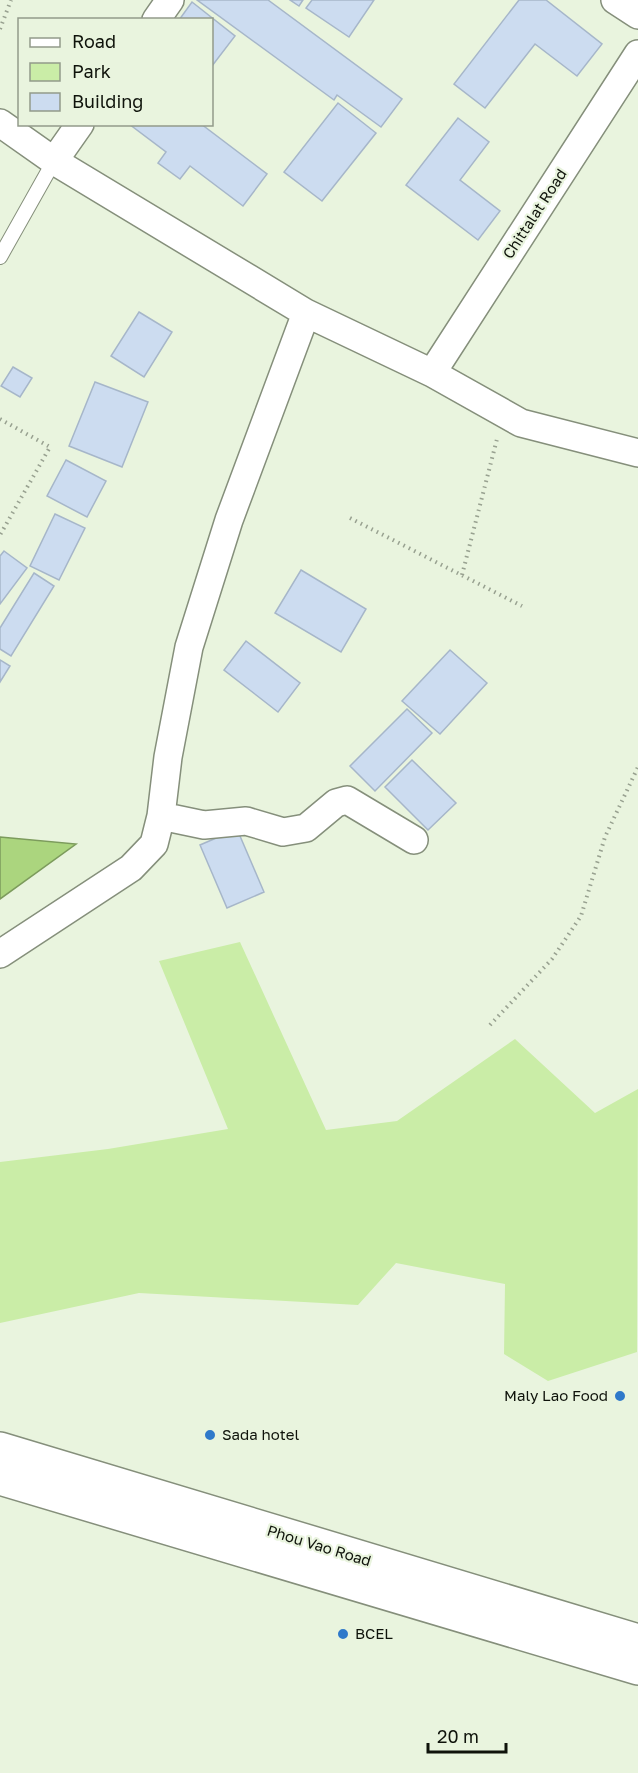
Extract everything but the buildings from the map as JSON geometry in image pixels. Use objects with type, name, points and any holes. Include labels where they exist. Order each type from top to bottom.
[{"type":"street","points":[[157,18],[170,0]]},
{"type":"street","points":[[615,0],[638,15]]},
{"type":"street","name":"Chittalat Road","points":[[432,373],[638,54]]},
{"type":"street","points":[[0,123],[54,161],[306,313],[432,373],[521,423],[638,453]]},
{"type":"street","points":[[54,161],[79,126]]},
{"type":"street","points":[[0,954],[132,868],[154,844],[161,816],[168,757],[189,647],[229,520],[306,313]]},
{"type":"street","points":[[161,816],[204,825],[246,821],[284,832],[306,828],[336,803],[347,800],[414,840]]},
{"type":"street","name":"Phou Vao Road","points":[[0,1449],[638,1641]]},
{"type":"street","name":"Phou Vao Road","points":[[0,1478],[638,1668]]},
{"type":"lane","points":[[0,257],[54,161]]},
{"type":"path","points":[[0,30],[11,0]]},
{"type":"path","points":[[462,575],[504,413]]},
{"type":"path","points":[[0,419],[50,447],[0,535]]},
{"type":"path","points":[[350,518],[522,606]]},
{"type":"path","points":[[490,1025],[552,959],[581,916],[605,837],[638,767]]},
{"type":"green space","points":[[240,942],[326,1130],[397,1121],[515,1039],[595,1113],[638,1089],[637,1352],[548,1381],[504,1354],[505,1284],[396,1263],[358,1305],[139,1293],[0,1323],[0,1162],[108,1149],[228,1129],[159,961]]},
{"type":"shaded area","points":[[0,837],[76,844],[0,899]]},
{"type":"place","name":"Maly Lao Food","points":[[620,1396]]},
{"type":"place","name":"Sada hotel","points":[[210,1435]]},
{"type":"place","name":"BCEL","points":[[343,1634]]}]
